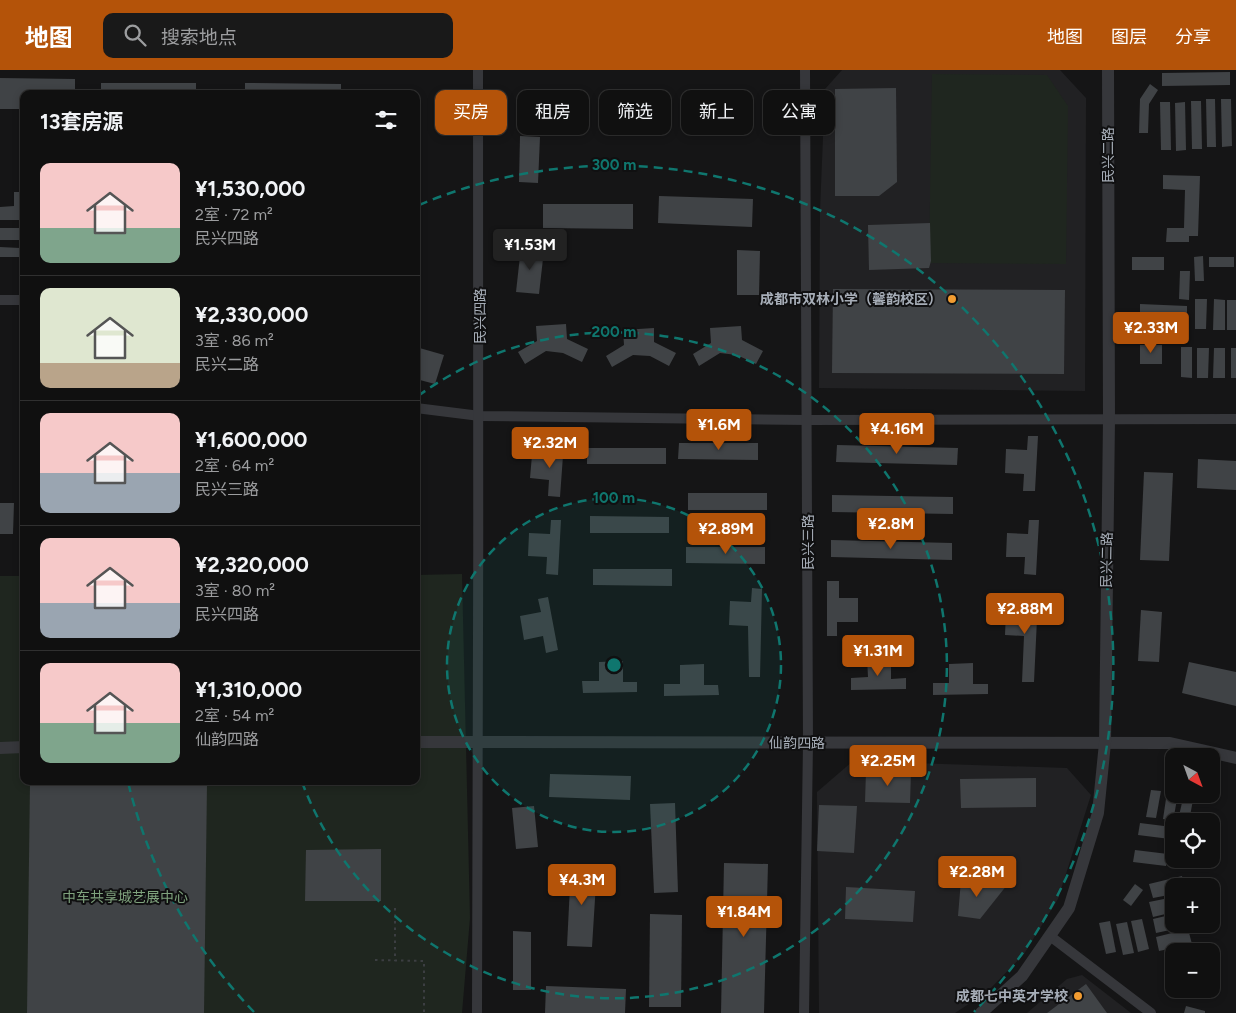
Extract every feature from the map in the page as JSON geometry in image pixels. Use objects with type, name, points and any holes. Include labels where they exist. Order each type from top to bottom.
[{"type":"street","name":"民兴四路","points":[[477,1013],[480,416],[478,70]]},
{"type":"street","name":"民兴三路","points":[[804,1013],[808,743],[805,70]]},
{"type":"street","name":"民兴二路","points":[[981,1013],[1022,976],[1069,908],[1098,813],[1105,743],[1109,419],[1108,70]]},
{"type":"street","points":[[0,300],[20,300]]},
{"type":"street","points":[[420,408],[480,416],[807,420],[1236,419]]},
{"type":"street","name":"仙韵四路","points":[[420,742],[1170,743],[1236,758]]},
{"type":"street","points":[[0,748],[20,747]]},
{"type":"street","points":[[1050,936],[1151,1013]]},
{"type":"path","points":[[395,908],[395,961]]},
{"type":"path","points":[[375,960],[424,961],[424,1013]]},
{"type":"shaded area","name":"成都市双林小学（馨韵校区）","points":[[842,70],[1060,70],[1086,98],[1085,391],[819,388],[820,210],[823,135],[835,135],[835,90],[825,89]]},
{"type":"shaded area","points":[[853,761],[1067,768],[1091,795],[1058,899],[1024,954],[987,992],[955,1013],[819,1013],[817,792]]},
{"type":"shaded area","name":"成都七中英才学校","points":[[1082,975],[1131,1013],[1027,1013],[1067,979]]},
{"type":"green space","points":[[932,74],[1047,75],[1068,106],[1066,264],[929,263]]},
{"type":"green space","name":"中车共享城艺展中心","points":[[462,574],[470,918],[462,1013],[0,1013],[0,576],[20,576],[20,785],[420,785],[420,575]]},
{"type":"building","points":[[1230,72],[1230,85],[1162,86],[1162,73]]},
{"type":"building","points":[[0,78],[75,79],[75,90],[20,90],[20,109],[0,109]]},
{"type":"building","points":[[101,83],[196,83],[196,90],[101,90]]},
{"type":"building","points":[[245,83],[341,84],[341,90],[245,90]]},
{"type":"building","points":[[1150,84],[1158,90],[1149,104],[1148,133],[1139,133],[1140,99]]},
{"type":"building","points":[[896,88],[897,182],[879,196],[835,196],[835,89]]},
{"type":"building","points":[[1206,99],[1215,99],[1216,147],[1207,147]]},
{"type":"building","points":[[1221,99],[1231,99],[1232,146],[1222,147]]},
{"type":"building","points":[[1191,101],[1201,101],[1202,149],[1192,149]]},
{"type":"building","points":[[1160,102],[1170,102],[1171,150],[1161,150]]},
{"type":"building","points":[[1185,102],[1186,150],[1176,151],[1175,103]]},
{"type":"building","points":[[520,136],[540,137],[538,183],[519,182]]},
{"type":"building","points":[[1163,175],[1200,176],[1198,236],[1189,236],[1189,242],[1166,242],[1167,228],[1184,228],[1185,190],[1163,189]]},
{"type":"building","points":[[14,192],[20,192],[20,220],[0,220],[0,207],[14,206]]},
{"type":"building","points":[[659,196],[753,199],[752,227],[658,223]]},
{"type":"building","points":[[543,204],[633,204],[633,229],[543,228]]},
{"type":"building","points":[[930,223],[931,261],[929,268],[869,270],[868,225]]},
{"type":"building","points":[[0,228],[20,228],[20,240],[0,240]]},
{"type":"building","points":[[0,247],[20,248],[19,257],[0,257]]},
{"type":"building","points":[[521,247],[544,250],[539,294],[516,292]]},
{"type":"building","points":[[737,250],[760,251],[759,295],[737,295]]},
{"type":"building","points":[[1203,256],[1204,281],[1195,281],[1194,257]]},
{"type":"building","points":[[1132,257],[1164,257],[1164,270],[1132,270]]},
{"type":"building","points":[[1209,257],[1234,257],[1234,267],[1209,267]]},
{"type":"building","points":[[1180,271],[1190,271],[1189,300],[1179,299]]},
{"type":"building","points":[[833,289],[1065,290],[1064,374],[832,373]]},
{"type":"building","points":[[1195,299],[1207,299],[1206,329],[1195,329]]},
{"type":"building","points":[[1214,299],[1225,300],[1225,330],[1213,330]]},
{"type":"building","points":[[1227,300],[1236,300],[1236,330],[1227,330]]},
{"type":"building","points":[[1140,304],[1187,306],[1187,317],[1140,316]]},
{"type":"building","points":[[1165,321],[1165,329],[1139,330],[1139,322]]},
{"type":"building","points":[[566,324],[567,339],[588,349],[582,362],[563,353],[546,351],[525,364],[518,352],[537,341],[536,326]]},
{"type":"building","points":[[741,326],[742,340],[763,351],[756,364],[737,355],[720,353],[699,366],[693,354],[711,343],[710,328]]},
{"type":"building","points":[[654,328],[654,342],[676,353],[669,366],[650,356],[633,355],[612,367],[606,356],[624,345],[623,330]]},
{"type":"building","points":[[1140,345],[1162,345],[1162,364],[1140,364]]},
{"type":"building","points":[[1181,347],[1192,347],[1192,378],[1181,377]]},
{"type":"building","points":[[420,348],[444,355],[435,384],[420,380]]},
{"type":"building","points":[[1197,348],[1209,348],[1208,378],[1197,378]]},
{"type":"building","points":[[1214,348],[1225,348],[1225,378],[1213,378]]},
{"type":"building","points":[[1231,348],[1236,348],[1236,378],[1231,378]]},
{"type":"building","points":[[1028,436],[1038,436],[1035,491],[1023,491],[1024,474],[1005,473],[1006,449],[1027,450]]},
{"type":"building","points":[[553,442],[564,442],[560,497],[548,496],[549,480],[530,478],[532,455],[552,456]]},
{"type":"building","points":[[679,443],[758,443],[758,460],[678,459]]},
{"type":"building","points":[[837,445],[958,448],[957,465],[836,462]]},
{"type":"building","points":[[587,448],[666,448],[666,464],[587,464]]},
{"type":"building","points":[[1198,459],[1236,461],[1236,490],[1197,488]]},
{"type":"building","points":[[1144,472],[1173,473],[1169,561],[1140,560]]},
{"type":"building","points":[[688,493],[767,493],[767,510],[688,510]]},
{"type":"building","points":[[832,495],[953,497],[953,514],[832,512]]},
{"type":"building","points":[[0,503],[14,503],[13,534],[0,534]]},
{"type":"building","points":[[590,516],[669,517],[669,533],[590,533]]},
{"type":"building","points":[[551,520],[561,520],[558,575],[546,574],[547,557],[528,556],[529,533],[550,534]]},
{"type":"building","points":[[1029,520],[1039,520],[1036,575],[1024,574],[1025,557],[1006,557],[1007,533],[1028,534]]},
{"type":"building","points":[[831,540],[952,543],[952,560],[831,557]]},
{"type":"building","points":[[686,547],[765,547],[765,564],[686,563]]},
{"type":"building","points":[[593,569],[672,569],[672,586],[593,585]]},
{"type":"building","points":[[827,581],[839,581],[839,598],[858,598],[858,622],[837,622],[837,636],[827,636]]},
{"type":"building","points":[[752,588],[762,589],[760,677],[749,677],[748,626],[729,625],[730,601],[751,602]]},
{"type":"building","points":[[548,597],[558,650],[546,653],[543,636],[524,640],[520,616],[541,612],[538,599]]},
{"type":"building","points":[[1028,598],[1038,598],[1034,682],[1022,682],[1024,636],[1005,635],[1006,611],[1027,612]]},
{"type":"building","points":[[1141,610],[1162,612],[1159,662],[1138,661]]},
{"type":"building","points":[[867,658],[891,658],[891,679],[906,678],[906,689],[851,690],[851,678],[868,677]]},
{"type":"building","points":[[623,661],[623,682],[637,682],[637,692],[583,693],[582,681],[599,681],[599,662]]},
{"type":"building","points":[[1189,662],[1236,672],[1236,706],[1182,693]]},
{"type":"building","points":[[973,663],[973,684],[988,684],[988,694],[933,695],[933,683],[949,683],[949,664]]},
{"type":"building","points":[[704,664],[704,685],[718,685],[719,695],[664,696],[664,684],[680,684],[680,665]]},
{"type":"building","points":[[866,771],[911,772],[910,803],[865,802]]},
{"type":"building","points":[[550,774],[631,776],[630,800],[549,797]]},
{"type":"building","points":[[1036,778],[1036,807],[961,808],[960,779]]},
{"type":"building","points":[[30,785],[207,785],[204,1013],[27,1013]]},
{"type":"building","points":[[1151,790],[1161,791],[1156,818],[1146,817]]},
{"type":"building","points":[[675,803],[678,892],[654,893],[650,804]]},
{"type":"building","points":[[1165,803],[1176,803],[1174,813],[1165,813],[1165,819],[1163,819]]},
{"type":"building","points":[[1182,803],[1192,803],[1191,813],[1180,813]]},
{"type":"building","points":[[819,805],[857,806],[854,853],[817,851]]},
{"type":"building","points":[[534,806],[538,847],[516,849],[512,808]]},
{"type":"building","points":[[1140,823],[1165,826],[1165,838],[1138,835]]},
{"type":"building","points":[[381,849],[381,901],[305,901],[306,850]]},
{"type":"building","points":[[1135,850],[1165,854],[1165,866],[1133,862]]},
{"type":"building","points":[[724,863],[768,864],[764,1013],[721,1013]]},
{"type":"building","points":[[571,866],[597,867],[592,947],[567,946]]},
{"type":"building","points":[[961,880],[1007,885],[980,919],[958,916]]},
{"type":"building","points":[[1165,880],[1165,896],[1153,898],[1149,884]]},
{"type":"building","points":[[1135,884],[1143,890],[1131,906],[1123,900]]},
{"type":"building","points":[[846,887],[915,891],[913,922],[845,919]]},
{"type":"building","points":[[1165,899],[1165,914],[1153,917],[1149,902]]},
{"type":"building","points":[[650,914],[682,915],[681,1007],[649,1007]]},
{"type":"building","points":[[1165,916],[1165,931],[1156,933],[1153,919]]},
{"type":"building","points":[[1142,919],[1149,949],[1138,952],[1131,921]]},
{"type":"building","points":[[1110,921],[1116,952],[1106,954],[1099,923]]},
{"type":"building","points":[[1127,922],[1134,953],[1123,955],[1116,924]]},
{"type":"building","points":[[513,931],[531,932],[531,990],[513,990]]},
{"type":"building","points":[[1172,933],[1189,933],[1192,943],[1165,943],[1165,950],[1159,951],[1156,937]]},
{"type":"building","points":[[1086,984],[1107,1013],[1047,1013]]},
{"type":"building","points":[[546,986],[626,989],[625,1013],[545,1013]]},
{"type":"building","points":[[1186,1006],[1205,1011],[1205,1013],[1184,1013]]},
{"type":"place","name":"成都市双林小学（馨韵校区）","points":[[952,299]]},
{"type":"place","name":"成都七中英才学校","points":[[1078,996]]}]
